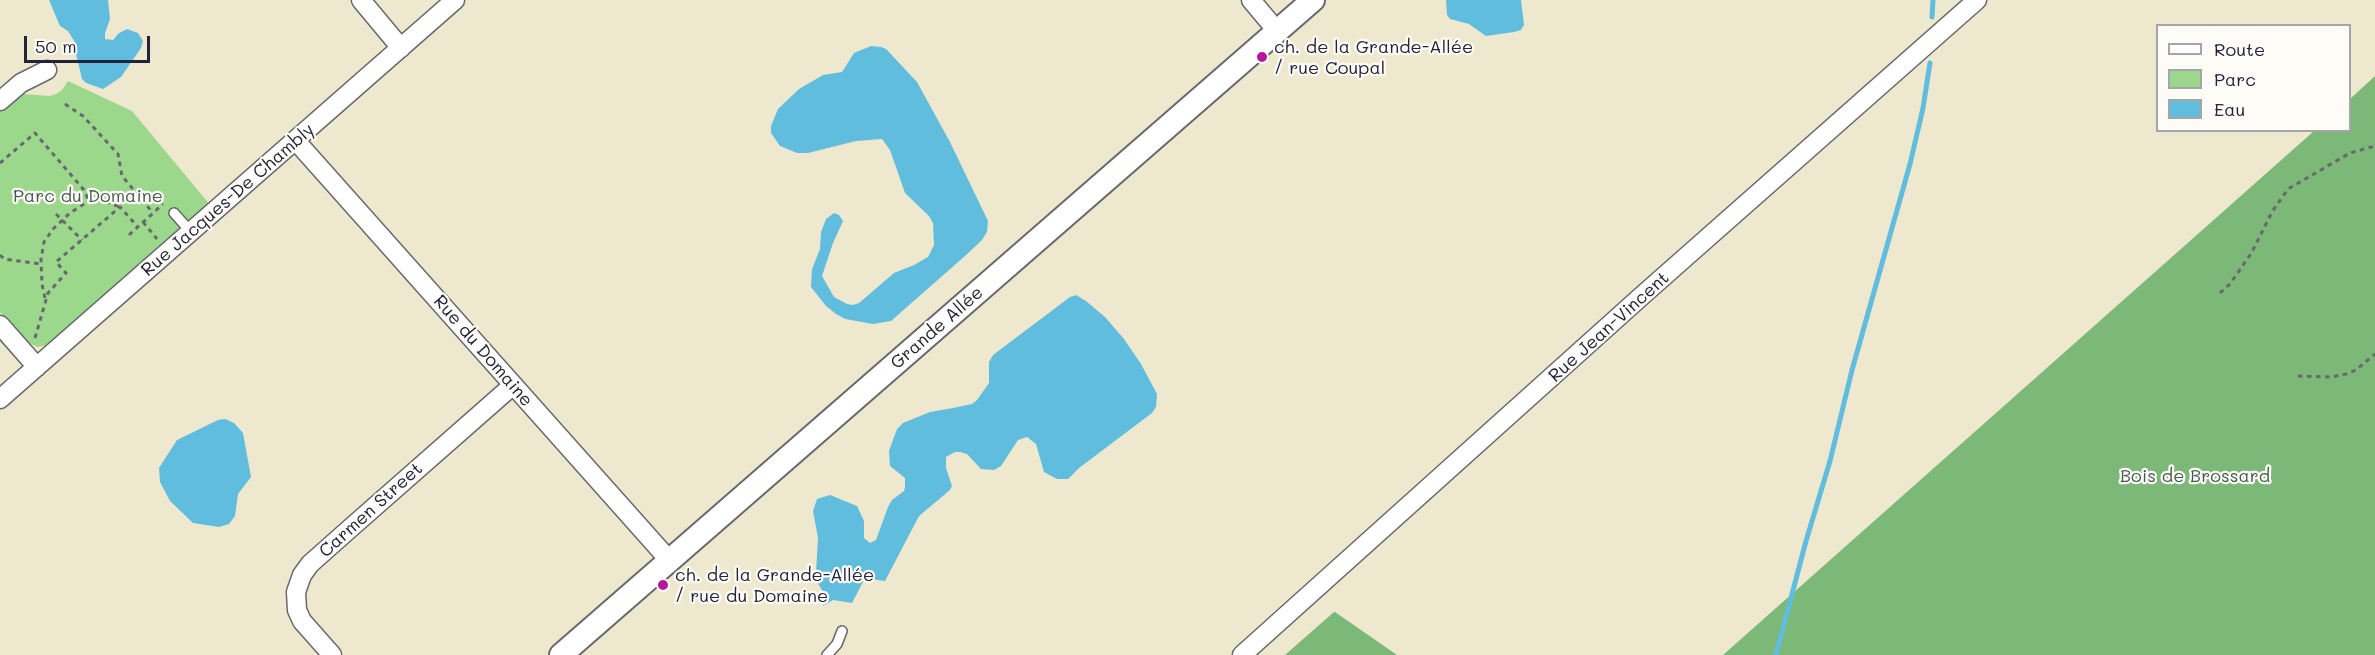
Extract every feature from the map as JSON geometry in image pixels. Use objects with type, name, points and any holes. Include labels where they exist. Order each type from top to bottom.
[{"type":"street","points":[[362,0],[401,48]]},
{"type":"street","name":"Rue Jacques-De Chambly","points":[[0,399],[455,0]]},
{"type":"street","points":[[1251,0],[1277,31]]},
{"type":"street","name":"Grande Allée","points":[[561,655],[1313,0]]},
{"type":"street","name":"Rue Jean-Vincent","points":[[1242,655],[1645,293],[1977,0]]},
{"type":"street","points":[[0,101],[21,83],[47,70]]},
{"type":"street","name":"Rue du Domaine","points":[[296,141],[670,561]]},
{"type":"street","points":[[0,325],[37,367]]},
{"type":"street","name":"Carmen Street","points":[[332,655],[302,621],[297,610],[296,592],[302,575],[310,564],[512,386]]},
{"type":"lane","points":[[174,213],[191,232]]},
{"type":"lane","points":[[827,655],[837,644],[842,631]]},
{"type":"path","points":[[65,104],[83,116],[118,154],[122,176],[153,213]]},
{"type":"path","points":[[0,163],[35,133],[84,190],[89,202]]},
{"type":"path","points":[[2220,293],[2230,284],[2252,252],[2272,212],[2288,189],[2350,153],[2375,147]]},
{"type":"path","points":[[45,299],[41,264],[44,242],[53,229],[78,206],[89,202],[108,201],[120,207],[138,227]]},
{"type":"path","points":[[129,235],[168,201]]},
{"type":"path","points":[[33,346],[45,299],[52,287],[66,273],[56,262],[120,207]]},
{"type":"path","points":[[56,214],[82,240]]},
{"type":"path","points":[[143,222],[164,246]]},
{"type":"path","points":[[0,255],[4,259],[41,264]]},
{"type":"path","points":[[2298,376],[2331,377],[2346,374],[2356,370],[2375,354]]},
{"type":"green space","name":"Bois de Brossard","points":[[2375,76],[2375,655],[1723,655],[2313,132],[2351,132],[2351,98]]},
{"type":"green space","name":"Parc du Domaine","points":[[68,81],[132,111],[211,206],[49,345],[37,347],[26,341],[0,312],[0,111],[17,96],[56,94]]},
{"type":"green space","points":[[1335,612],[1397,655],[1285,655]]},
{"type":"water","points":[[49,0],[108,0],[110,19],[105,39],[113,40],[127,29],[138,33],[143,41],[141,48],[121,77],[103,89],[86,83],[82,79],[76,44],[68,31],[60,26]]},
{"type":"water","points":[[1446,0],[1521,0],[1524,25],[1521,30],[1486,36],[1469,24],[1450,19],[1447,15]]},
{"type":"water","points":[[871,46],[886,49],[917,82],[950,142],[988,221],[987,232],[982,240],[965,256],[891,321],[873,324],[845,319],[836,314],[826,306],[811,287],[812,269],[820,249],[821,232],[826,219],[834,213],[839,215],[843,221],[822,276],[834,297],[853,305],[859,303],[894,273],[928,257],[934,245],[933,223],[929,216],[905,193],[890,150],[882,139],[856,141],[808,153],[797,153],[780,146],[771,133],[771,126],[778,109],[799,89],[823,75],[842,72],[854,53]]},
{"type":"water","points":[[1076,295],[1105,317],[1141,364],[1157,394],[1156,407],[1152,413],[1079,468],[1068,479],[1057,479],[1044,472],[1036,444],[1027,437],[1018,440],[1001,466],[994,470],[981,469],[967,454],[960,452],[946,457],[946,468],[952,486],[919,516],[885,581],[865,578],[852,603],[833,600],[823,606],[825,595],[817,582],[816,572],[818,538],[813,511],[817,499],[830,495],[857,506],[864,521],[864,538],[870,543],[876,540],[888,507],[892,500],[904,491],[905,487],[905,478],[890,466],[889,451],[897,429],[903,423],[930,412],[972,404],[989,383],[989,362],[993,355],[1070,297]]},
{"type":"water","points":[[225,419],[234,423],[243,433],[251,477],[238,494],[235,516],[229,524],[219,527],[193,523],[170,501],[160,482],[159,468],[177,440],[218,420]]},
{"type":"waterway","points":[[1932,17],[1933,0]]},
{"type":"waterway","points":[[1776,655],[1910,164],[1923,108],[1930,63]]},
{"type":"place","name":"ch. de la Grande-Allée / rue Coupal","points":[[1262,57]]},
{"type":"place","name":"ch. de la Grande-Allée / rue du Domaine","points":[[663,585]]}]
